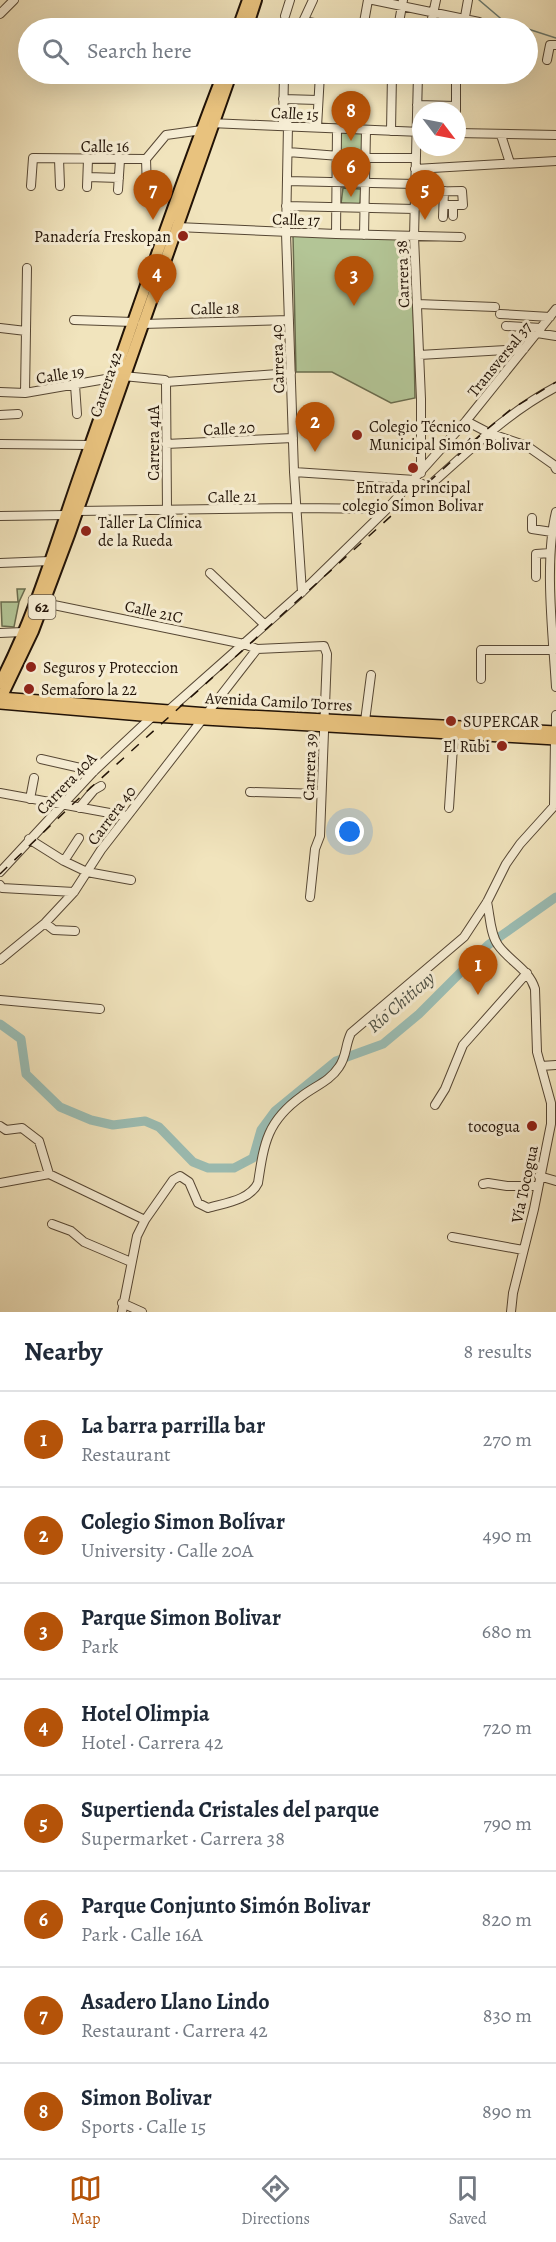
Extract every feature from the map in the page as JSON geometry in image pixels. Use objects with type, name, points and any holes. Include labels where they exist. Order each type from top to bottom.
[{"type":"highway","points":[[242,18],[248,0]]},
{"type":"highway","points":[[250,18],[256,0]]},
{"type":"highway","name":"Carrera 42","points":[[0,683],[71,513],[220,84]]},
{"type":"highway","name":"Carrera 42","points":[[138,323],[177,227],[206,125],[226,84]]},
{"type":"highway","name":"Carrera 42","points":[[1,699],[44,603],[90,445],[118,378]]},
{"type":"main road","name":"Avenida Camilo Torres","points":[[1,699],[323,723],[454,730],[556,731]]},
{"type":"main road","name":"Avenida Camilo Torres","points":[[155,712],[170,709],[205,716]]},
{"type":"main road","name":"Avenida Camilo Torres","points":[[323,723],[365,721],[556,740]]},
{"type":"street","points":[[0,14],[14,0]]},
{"type":"street","points":[[285,16],[290,0]]},
{"type":"street","points":[[305,18],[313,0]]},
{"type":"street","points":[[365,18],[368,0]]},
{"type":"street","points":[[373,0],[402,3],[460,18]]},
{"type":"street","points":[[432,18],[436,0]]},
{"type":"street","points":[[464,18],[468,0]]},
{"type":"street","points":[[400,18],[402,3]]},
{"type":"street","points":[[547,60],[550,45],[556,45]]},
{"type":"street","name":"Carrera 40","points":[[284,84],[288,152],[286,233],[294,472],[302,592]]},
{"type":"street","points":[[317,127],[319,84]]},
{"type":"street","points":[[390,131],[392,84]]},
{"type":"street","name":"Carrera 38","points":[[417,102],[418,84]]},
{"type":"street","points":[[456,84],[456,102]]},
{"type":"street","points":[[283,99],[318,100]]},
{"type":"street","name":"Calle 15","points":[[206,125],[286,125],[412,132]]},
{"type":"street","name":"Calle 16","points":[[31,186],[33,158],[146,159],[166,135],[206,125]]},
{"type":"street","points":[[336,234],[337,129]]},
{"type":"street","points":[[364,236],[366,130]]},
{"type":"street","points":[[466,133],[556,135]]},
{"type":"street","points":[[501,135],[510,163]]},
{"type":"street","points":[[288,152],[365,158],[415,158]]},
{"type":"street","name":"Carrera 38","points":[[415,158],[414,237],[421,473]]},
{"type":"street","points":[[59,159],[60,186]]},
{"type":"street","points":[[87,187],[88,159]]},
{"type":"street","points":[[146,159],[147,190]]},
{"type":"street","points":[[118,190],[120,160]]},
{"type":"street","points":[[415,169],[556,160]]},
{"type":"street","points":[[88,177],[119,178]]},
{"type":"street","points":[[287,181],[364,183],[462,191],[463,205],[444,205]]},
{"type":"street","points":[[443,217],[444,191]]},
{"type":"street","points":[[453,205],[453,216]]},
{"type":"street","points":[[286,206],[415,209]]},
{"type":"street","name":"Calle 17","points":[[177,227],[364,236],[461,237]]},
{"type":"street","points":[[26,393],[27,268]]},
{"type":"street","points":[[417,304],[498,310],[550,317]]},
{"type":"street","name":"Transversal 37","points":[[415,480],[466,421],[556,309]]},
{"type":"street","name":"Calle 18","points":[[74,320],[138,323],[289,320]]},
{"type":"street","points":[[506,326],[539,330],[556,336]]},
{"type":"street","points":[[0,328],[26,331]]},
{"type":"street","points":[[419,355],[524,349]]},
{"type":"street","name":"Calle 19","points":[[0,392],[26,393],[118,378],[163,381],[291,374]]},
{"type":"street","name":"Carrera 41A","points":[[163,381],[167,510]]},
{"type":"street","points":[[75,385],[77,414]]},
{"type":"street","points":[[294,472],[415,480],[424,485],[430,485],[531,400],[556,387]]},
{"type":"street","points":[[0,415],[18,414]]},
{"type":"street","points":[[466,421],[489,433],[527,447],[554,465],[556,469]]},
{"type":"street","name":"Calle 20","points":[[166,444],[293,438]]},
{"type":"street","points":[[0,444],[90,445]]},
{"type":"street","points":[[170,709],[302,592],[415,480]]},
{"type":"street","name":"Calle 21","points":[[0,516],[167,510],[387,509]]},
{"type":"street","points":[[556,512],[550,553],[556,687]]},
{"type":"street","points":[[532,518],[532,529],[552,532]]},
{"type":"street","points":[[536,577],[536,552],[550,553]]},
{"type":"street","points":[[0,562],[51,561]]},
{"type":"street","points":[[210,573],[265,625]]},
{"type":"street","name":"Calle 21C","points":[[44,603],[244,644],[257,649]]},
{"type":"street","points":[[0,633],[23,632]]},
{"type":"street","name":"Carrera 39","points":[[257,649],[316,645],[327,649],[320,836],[315,849],[310,897]]},
{"type":"street","name":"Carrera 40","points":[[0,960],[45,923],[74,892],[100,850],[257,649]]},
{"type":"street","points":[[481,679],[480,652],[483,650],[554,650]]},
{"type":"street","points":[[365,721],[371,675]]},
{"type":"street","name":"Carrera 40A","points":[[0,871],[94,771],[155,712]]},
{"type":"street","points":[[556,715],[556,731]]},
{"type":"street","points":[[449,808],[454,730]]},
{"type":"street","points":[[142,1312],[122,1308],[137,1236],[145,1220],[173,1180],[180,1176],[189,1182],[198,1203],[208,1208],[243,1198],[255,1191],[267,1133],[278,1117],[302,1096],[326,1082],[346,1055],[346,1042],[351,1033],[464,937],[487,902],[506,864],[520,844],[555,805],[556,740]]},
{"type":"street","points":[[41,759],[94,771]]},
{"type":"street","points":[[30,799],[34,778]]},
{"type":"street","points":[[79,808],[101,786]]},
{"type":"street","points":[[250,792],[321,794]]},
{"type":"street","points":[[0,793],[61,806],[126,816]]},
{"type":"street","points":[[64,861],[79,838]]},
{"type":"street","points":[[29,839],[64,861],[87,872],[131,880]]},
{"type":"street","points":[[0,885],[3,888],[74,892]]},
{"type":"street","name":"Vía Tocogua","points":[[487,902],[498,945],[533,980],[537,1052],[551,1103],[551,1124],[511,1312]]},
{"type":"street","points":[[45,923],[54,930],[75,931]]},
{"type":"street","points":[[435,1105],[445,1089],[464,1045],[527,973]]},
{"type":"street","points":[[0,1000],[100,1009]]},
{"type":"street","points":[[541,1066],[556,1065]]},
{"type":"street","points":[[0,1126],[6,1130],[22,1128],[39,1141],[49,1174]]},
{"type":"street","points":[[0,1183],[49,1174],[145,1220]]},
{"type":"street","points":[[539,1176],[556,1181]]},
{"type":"street","points":[[483,1184],[537,1186]]},
{"type":"street","points":[[52,1224],[71,1231],[82,1241],[131,1262]]},
{"type":"street","points":[[452,1238],[523,1250]]},
{"type":"green space","points":[[341,132],[363,133],[362,155],[340,154]]},
{"type":"green space","points":[[343,188],[361,189],[360,205],[341,204]]},
{"type":"green space","points":[[293,235],[412,240],[415,398],[391,403],[332,372],[296,372]]},
{"type":"green space","points":[[17,589],[25,589],[19,602],[14,627],[2,626],[1,602],[18,602]]},
{"type":"waterway","points":[[479,0],[500,18]]},
{"type":"waterway","points":[[538,32],[556,38]]},
{"type":"waterway","name":"Río Chiticuy","points":[[0,1024],[21,1039],[26,1074],[60,1107],[91,1120],[113,1125],[145,1121],[159,1127],[193,1162],[208,1168],[234,1168],[253,1158],[261,1130],[275,1111],[336,1061],[383,1044],[419,1014],[488,945],[556,897]]},
{"type":"railway","points":[[0,874],[75,802],[485,431],[510,410],[556,382]]},
{"type":"place","name":"Simon Bolivar","points":[[351,141]]},
{"type":"place","name":"Parque Conjunto Simón Bolivar","points":[[351,197]]},
{"type":"place","name":"Asadero Llano Lindo","points":[[153,220]]},
{"type":"place","name":"Supertienda Cristales del parque","points":[[425,220]]},
{"type":"place","name":"Panadería Freskopan","points":[[183,236]]},
{"type":"place","name":"Hotel Olimpia","points":[[157,304]]},
{"type":"place","name":"Parque Simon Bolivar","points":[[354,306]]},
{"type":"place","name":"Colegio Técnico Municipal Simón Bolivar","points":[[357,435]]},
{"type":"place","name":"Colegio Simon Bolívar","points":[[315,452]]},
{"type":"place","name":"Entrada principal colegio Simon Bolivar","points":[[413,468]]},
{"type":"place","name":"Taller La Clínica de la Rueda","points":[[86,531]]},
{"type":"place","name":"Seguros y Proteccion","points":[[31,667]]},
{"type":"place","name":"Semaforo la 22","points":[[29,689]]},
{"type":"place","name":"SUPERCAR","points":[[451,721]]},
{"type":"place","name":"El Rubi","points":[[502,746]]},
{"type":"place","name":"La barra parrilla bar","points":[[478,995]]},
{"type":"place","name":"tocogua","points":[[532,1126]]}]
